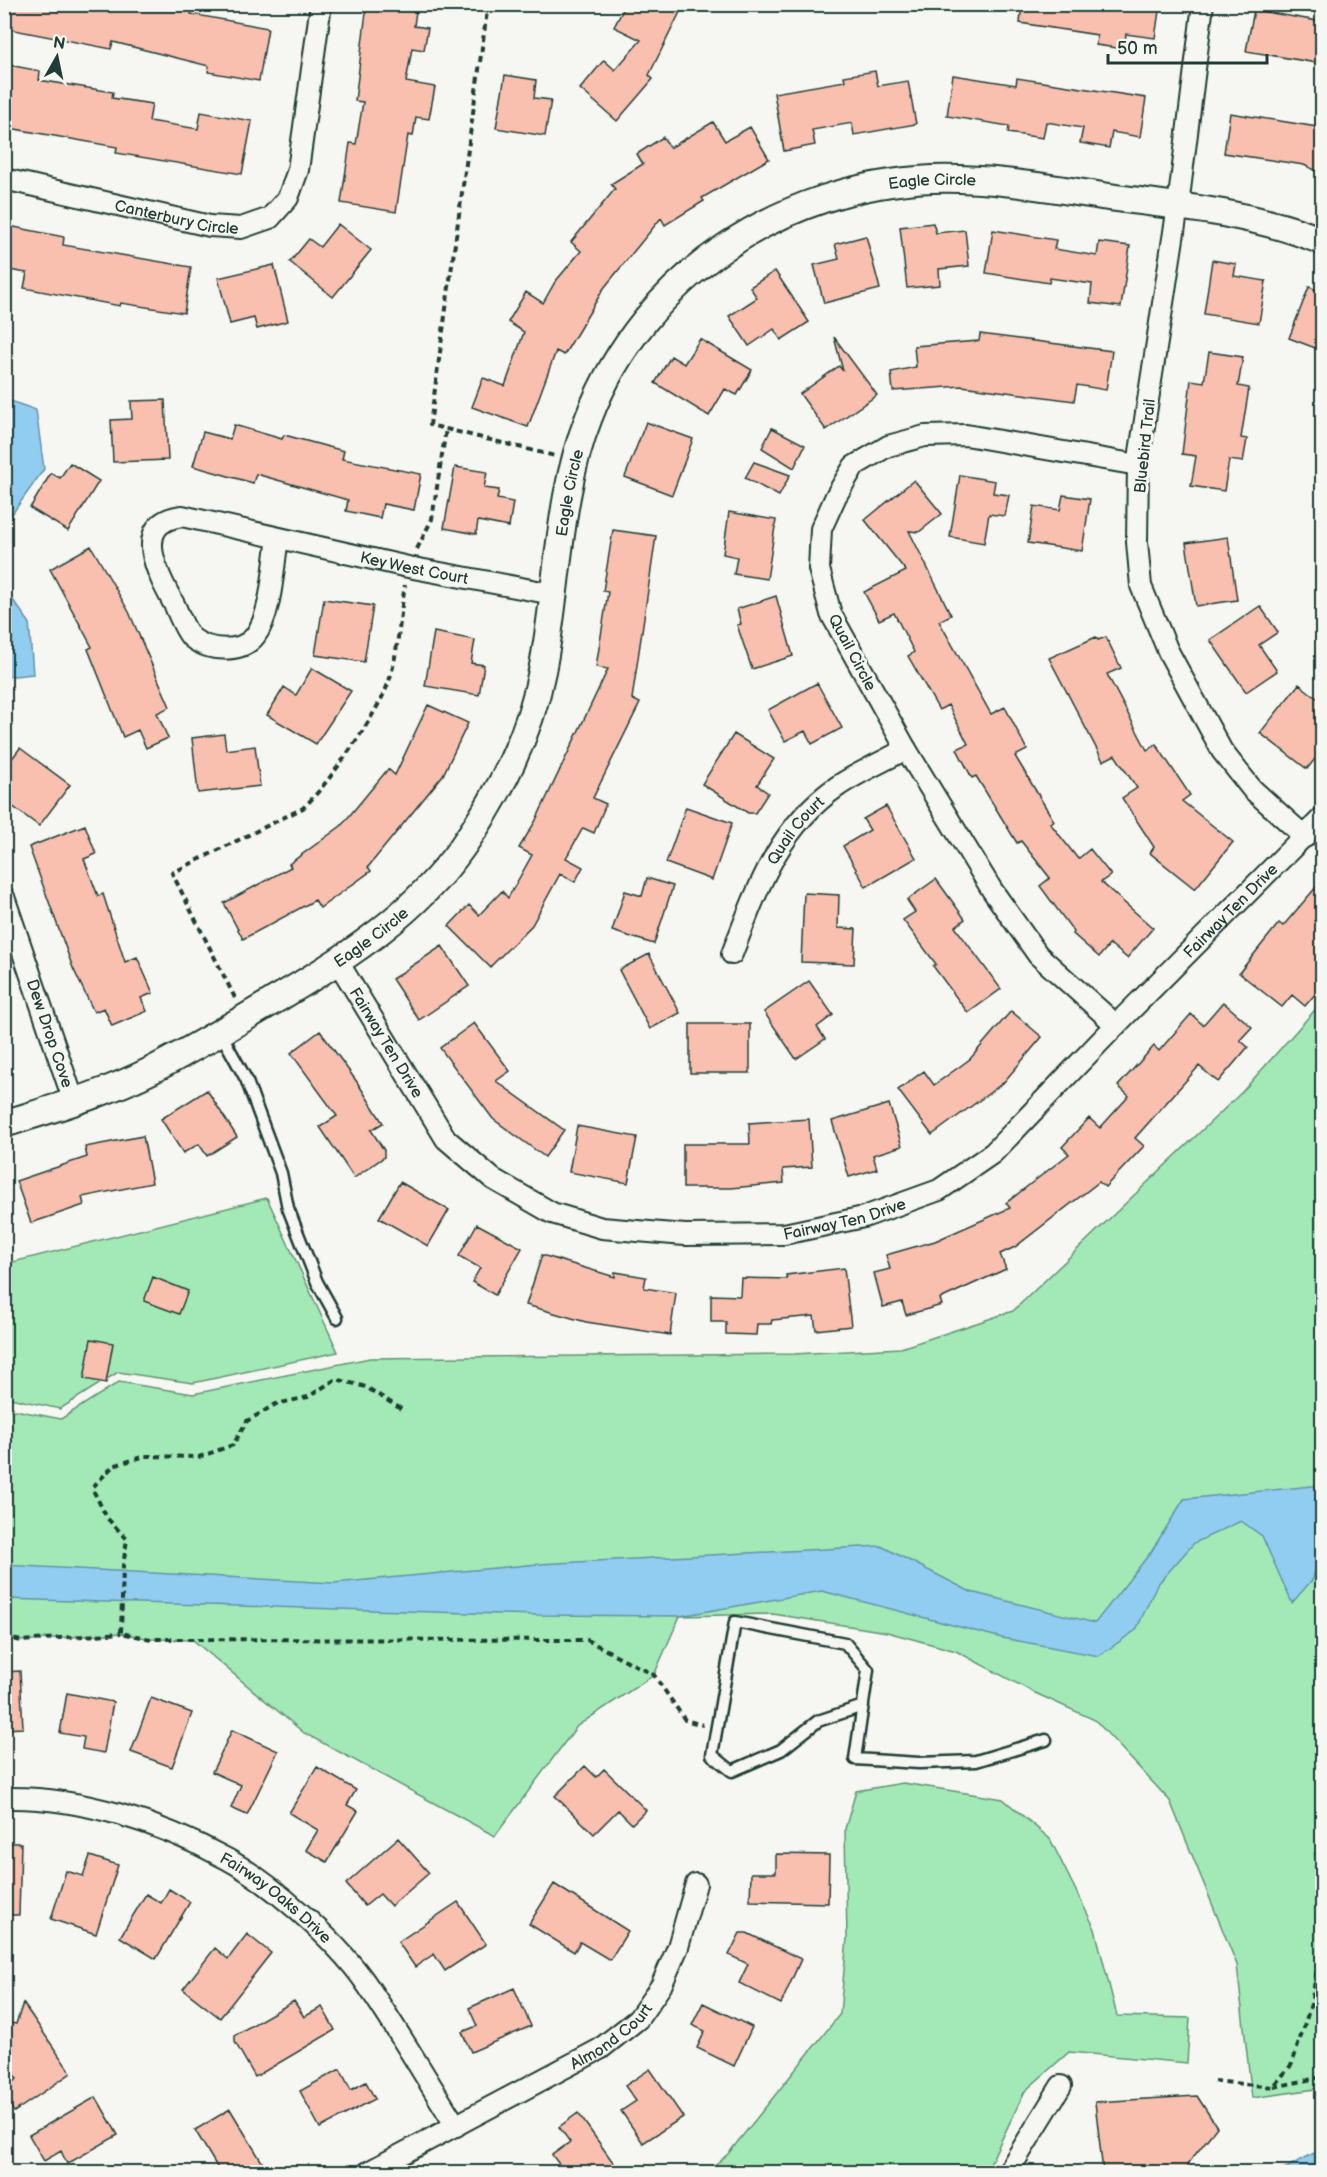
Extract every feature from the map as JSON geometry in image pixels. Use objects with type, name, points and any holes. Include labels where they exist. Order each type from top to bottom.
[{"type":"street","name":"Canterbury Circle","points":[[4,179],[210,226],[241,228],[270,218],[288,198],[298,170],[321,4]]},
{"type":"street","name":"Bluebird Trail","points":[[1203,4],[1178,206],[1138,465],[1137,542],[1141,586],[1168,651],[1222,752],[1252,789],[1305,837]]},
{"type":"street","name":"Eagle Circle","points":[[4,1124],[74,1102],[148,1072],[339,962],[396,918],[430,886],[460,850],[510,769],[531,717],[542,670],[567,498],[588,419],[606,380],[628,343],[661,301],[697,267],[723,248],[782,213],[873,185],[934,179],[989,180],[1178,206],[1248,218],[1298,231],[1323,241]]},
{"type":"street","name":"Quail Circle","points":[[1116,1025],[1038,955],[992,890],[906,749],[831,614],[819,569],[821,529],[836,496],[854,466],[888,446],[925,436],[966,435],[1138,465]]},
{"type":"street","name":"Key West Court","points":[[278,539],[264,619],[254,638],[237,649],[215,648],[192,638],[158,575],[152,549],[154,531],[167,518],[182,516],[408,567],[553,594]]},
{"type":"street","name":"Quail Court","points":[[732,954],[764,872],[795,824],[837,787],[906,749]]},
{"type":"street","name":"Fairway Ten Drive","points":[[339,962],[446,1139],[493,1179],[552,1213],[602,1228],[674,1234],[784,1234],[864,1217],[939,1190],[993,1153],[1116,1025],[1323,818]]},
{"type":"street","name":"Dew Drop Cove","points":[[4,897],[74,1102]]},
{"type":"street","name":"Fairway Oaks Drive","points":[[4,1798],[71,1803],[127,1817],[228,1859],[272,1890],[319,1931],[362,1978],[456,2126]]},
{"type":"street","name":"Almond Court","points":[[368,2172],[600,2049],[638,2019],[661,1986],[678,1947],[696,1884]]},
{"type":"street","points":[[1008,2172],[1061,2086]]},
{"type":"lane","points":[[220,1032],[246,1079],[281,1173],[288,1208],[317,1282],[337,1318]]},
{"type":"lane","points":[[863,1706],[818,1721],[781,1750],[732,1771],[712,1755],[735,1622],[845,1643],[868,1670],[863,1706],[855,1759],[919,1763],[976,1761],[1046,1740]]},
{"type":"path","points":[[488,4],[430,425],[576,461]]},
{"type":"path","points":[[245,1018],[172,873],[303,808],[318,794],[378,705],[390,680],[408,567],[432,519],[446,429]]},
{"type":"path","points":[[121,1633],[123,1566],[127,1539],[107,1518],[92,1488],[113,1466],[145,1456],[199,1457],[233,1445],[247,1421],[276,1404],[308,1397],[336,1379],[366,1387],[402,1409]]},
{"type":"path","points":[[4,1637],[21,1641],[121,1633],[151,1639],[587,1640],[654,1675],[685,1720],[716,1729]]},
{"type":"path","points":[[1316,1852],[1323,1892]]},
{"type":"path","points":[[1273,2087],[1293,2064],[1311,2004],[1323,1941]]},
{"type":"path","points":[[1214,2081],[1273,2087],[1323,2077]]},
{"type":"green space","points":[[1322,1002],[1322,2088],[1252,2098],[1237,1965],[1170,1801],[1095,1720],[1033,1692],[956,1651],[887,1632],[773,1614],[680,1616],[654,1675],[577,1726],[495,1836],[304,1733],[193,1640],[151,1639],[121,1633],[21,1641],[5,1637],[4,1408],[61,1419],[119,1382],[193,1394],[370,1358],[794,1354],[901,1348],[1013,1311],[1242,1092]]},
{"type":"green space","points":[[267,1198],[338,1352],[193,1383],[118,1372],[60,1409],[5,1397],[5,1264]]},
{"type":"green space","points":[[903,1783],[1003,1799],[1050,1839],[1095,1929],[1117,2016],[1190,2018],[1187,2063],[1069,2052],[1025,2091],[986,2172],[706,2172],[728,2154],[840,2014],[847,1938],[845,1829],[856,1791]]},
{"type":"water","points":[[5,399],[36,410],[44,469],[5,524]]},
{"type":"water","points":[[5,589],[29,622],[33,674],[5,677]]},
{"type":"water","points":[[1321,1485],[1322,1540],[1313,1579],[1292,1603],[1262,1536],[1241,1521],[1194,1543],[1157,1585],[1136,1630],[1099,1656],[1002,1638],[822,1591],[680,1616],[537,1615],[5,1599],[5,1565],[334,1583],[539,1564],[881,1546],[971,1592],[1095,1623],[1151,1552],[1184,1499]]},
{"type":"water","points":[[1322,2149],[1322,2172],[1278,2172]]},
{"type":"building","points":[[4,4],[168,4],[192,10],[191,14],[268,28],[259,81],[208,72],[209,66],[113,42],[111,49],[4,28]]},
{"type":"building","points":[[367,4],[416,11],[414,26],[428,28],[424,50],[412,48],[406,82],[435,87],[429,119],[416,117],[413,136],[408,135],[396,212],[341,203],[350,143],[356,144],[363,102],[355,101]]},
{"type":"building","points":[[626,4],[684,4],[649,75],[653,79],[617,121],[580,89],[604,60],[615,70],[641,40],[614,27]]},
{"type":"building","points":[[1022,4],[1160,4],[1155,38],[1126,34],[1124,49],[1096,45],[1097,35],[1020,23]]},
{"type":"building","points":[[1254,10],[1323,22],[1323,64],[1246,51]]},
{"type":"building","points":[[4,64],[40,71],[39,80],[113,92],[112,98],[152,104],[149,121],[198,129],[201,112],[252,121],[242,174],[116,153],[117,147],[4,127]]},
{"type":"building","points":[[875,71],[878,86],[908,81],[916,124],[854,135],[852,123],[812,130],[815,145],[784,151],[774,93],[845,81],[844,76]]},
{"type":"building","points":[[505,75],[536,80],[534,98],[551,100],[545,136],[496,128]]},
{"type":"building","points":[[953,75],[1016,85],[1017,78],[1146,98],[1140,137],[1112,132],[1109,148],[1080,143],[1083,128],[1046,122],[1043,138],[1008,133],[1009,126],[947,116]]},
{"type":"building","points":[[1230,113],[1323,128],[1323,174],[1304,165],[1224,153]]},
{"type":"building","points":[[713,122],[725,141],[750,127],[769,159],[702,198],[704,201],[665,225],[661,218],[604,288],[564,355],[556,351],[528,427],[472,407],[483,378],[505,386],[524,332],[508,322],[526,292],[543,303],[555,282],[581,251],[571,242],[615,189],[611,184],[643,164],[637,154],[663,137],[670,148]]},
{"type":"building","points":[[933,223],[936,233],[965,230],[969,266],[939,269],[940,285],[907,288],[900,227]]},
{"type":"building","points":[[338,224],[371,250],[333,297],[290,262],[309,239],[320,247]]},
{"type":"building","points":[[4,225],[64,237],[63,245],[191,267],[184,313],[121,303],[120,306],[24,288],[27,273],[4,269]]},
{"type":"building","points":[[993,230],[1056,240],[1054,249],[1097,256],[1099,242],[1130,246],[1121,307],[1090,303],[1092,284],[1050,278],[1049,283],[986,273]]},
{"type":"building","points":[[866,236],[880,289],[824,303],[814,265],[839,259],[835,244]]},
{"type":"building","points":[[1212,260],[1236,264],[1234,276],[1266,281],[1259,323],[1204,314]]},
{"type":"building","points":[[274,265],[288,321],[257,329],[254,318],[230,324],[218,278]]},
{"type":"building","points":[[775,271],[809,322],[781,340],[774,329],[749,346],[729,316],[757,298],[750,287]]},
{"type":"building","points":[[1309,287],[1323,292],[1323,351],[1289,338]]},
{"type":"building","points":[[980,334],[1112,351],[1106,390],[1077,385],[1074,401],[962,386],[893,391],[891,372],[916,367],[914,346],[979,341]]},
{"type":"building","points":[[834,337],[877,395],[826,430],[800,394],[839,366],[843,371]]},
{"type":"building","points":[[700,339],[752,370],[737,395],[725,389],[709,416],[655,383],[671,356],[684,364]]},
{"type":"building","points":[[1209,352],[1243,357],[1238,386],[1249,388],[1241,438],[1247,439],[1243,462],[1229,460],[1224,491],[1191,486],[1196,456],[1182,454],[1191,380],[1204,382]]},
{"type":"building","points":[[165,400],[168,460],[113,462],[111,420],[132,419],[131,401]]},
{"type":"building","points":[[646,422],[693,439],[672,495],[625,477]]},
{"type":"building","points":[[234,425],[282,439],[284,435],[344,451],[342,459],[421,474],[414,510],[383,504],[380,518],[346,511],[348,500],[256,474],[253,483],[193,466],[203,432],[230,439]]},
{"type":"building","points":[[772,428],[805,445],[794,468],[762,448]]},
{"type":"building","points":[[754,462],[790,475],[779,496],[745,478]]},
{"type":"building","points":[[70,463],[99,481],[68,531],[30,508],[51,473],[60,478]]},
{"type":"building","points":[[455,467],[487,472],[484,488],[499,490],[497,499],[513,502],[509,527],[478,521],[476,534],[444,528]]},
{"type":"building","points":[[960,475],[995,481],[993,493],[1009,495],[1005,516],[989,514],[984,543],[950,537]]},
{"type":"building","points":[[914,480],[942,514],[919,532],[909,531],[951,615],[939,621],[991,714],[1005,707],[1027,750],[1015,756],[1054,821],[1050,823],[1078,859],[1090,849],[1111,875],[1101,882],[1153,928],[1127,958],[1110,944],[1099,957],[1073,934],[1074,932],[1040,886],[1050,878],[1021,841],[1017,843],[976,776],[972,778],[957,749],[968,744],[948,705],[939,710],[908,656],[914,652],[894,613],[879,620],[864,592],[906,571],[865,520]]},
{"type":"building","points":[[1063,495],[1090,499],[1082,551],[1028,543],[1034,506],[1060,510]]},
{"type":"building","points":[[729,512],[776,520],[767,579],[734,574],[737,557],[723,554]]},
{"type":"building","points":[[613,530],[656,536],[632,699],[640,703],[593,798],[606,804],[594,833],[583,828],[566,858],[583,867],[575,882],[560,874],[532,925],[490,967],[449,926],[469,905],[479,915],[502,891],[508,898],[532,855],[519,848],[535,822],[608,669],[596,667],[608,592],[603,591]]},
{"type":"building","points":[[1228,537],[1237,600],[1196,606],[1186,543]]},
{"type":"building","points":[[91,546],[129,612],[170,707],[157,713],[168,738],[146,748],[138,730],[123,737],[88,649],[92,647],[50,569]]},
{"type":"building","points":[[776,596],[793,656],[752,669],[737,625],[741,624],[737,609]]},
{"type":"building","points":[[324,599],[373,606],[364,662],[315,655]]},
{"type":"building","points":[[1260,606],[1278,632],[1259,645],[1277,671],[1246,692],[1210,640]]},
{"type":"building","points":[[434,632],[475,640],[471,663],[484,665],[479,695],[425,686]]},
{"type":"building","points":[[1096,637],[1098,640],[1106,637],[1121,668],[1107,674],[1147,750],[1156,744],[1190,795],[1182,801],[1233,842],[1195,889],[1150,853],[1154,847],[1122,798],[1137,788],[1115,755],[1103,761],[1049,658]]},
{"type":"building","points":[[312,668],[351,691],[316,744],[267,715],[284,687],[296,695]]},
{"type":"building","points":[[817,683],[842,728],[812,744],[805,731],[785,741],[768,710]]},
{"type":"building","points":[[1299,684],[1323,703],[1323,709],[1315,719],[1323,725],[1323,749],[1307,769],[1260,733]]},
{"type":"building","points":[[428,705],[468,723],[443,775],[368,867],[371,871],[320,908],[315,900],[243,939],[224,903],[291,867],[289,864],[341,826],[388,769],[395,775]]},
{"type":"building","points":[[224,734],[226,750],[255,746],[260,786],[198,793],[192,738]]},
{"type":"building","points":[[734,734],[774,759],[757,785],[768,793],[755,813],[748,813],[702,784]]},
{"type":"building","points":[[20,748],[70,785],[39,826],[4,800],[4,769]]},
{"type":"building","points":[[886,806],[916,858],[866,887],[843,846],[870,830],[863,819]]},
{"type":"building","points":[[686,807],[732,823],[712,880],[666,863]]},
{"type":"building","points":[[85,825],[96,854],[84,859],[98,896],[103,894],[125,962],[137,957],[153,993],[141,998],[147,1011],[112,1026],[104,1008],[94,1012],[73,968],[29,847]]},
{"type":"building","points":[[647,878],[673,886],[654,944],[612,931],[625,891],[642,896]]},
{"type":"building","points":[[936,879],[965,919],[955,927],[1001,989],[968,1013],[933,966],[936,964],[903,920],[915,912],[907,900]]},
{"type":"building","points":[[1323,879],[1323,985],[1305,1006],[1292,995],[1282,1007],[1239,973],[1279,923],[1283,926]]},
{"type":"building","points":[[804,893],[839,895],[838,928],[856,929],[854,964],[801,962]]},
{"type":"building","points":[[442,946],[469,986],[419,1020],[392,979]]},
{"type":"building","points":[[649,954],[680,1013],[650,1029],[619,970]]},
{"type":"building","points":[[809,981],[833,1015],[817,1027],[825,1039],[796,1059],[764,1012]]},
{"type":"building","points":[[1223,1002],[1252,1027],[1240,1040],[1248,1047],[1218,1082],[1199,1066],[1135,1138],[1144,1146],[1105,1187],[1099,1182],[1015,1247],[1000,1254],[1006,1269],[940,1299],[942,1305],[906,1315],[902,1302],[883,1307],[874,1273],[890,1269],[886,1255],[935,1241],[1010,1208],[1006,1203],[1069,1154],[1062,1147],[1089,1118],[1100,1128],[1129,1096],[1118,1086],[1154,1046],[1159,1051],[1191,1014],[1203,1025]]},
{"type":"building","points":[[1011,1011],[1042,1037],[1003,1083],[932,1135],[898,1090],[924,1071],[934,1085],[970,1059]]},
{"type":"building","points":[[474,1023],[510,1071],[496,1081],[564,1130],[545,1157],[493,1119],[440,1048]]},
{"type":"building","points":[[690,1024],[750,1024],[750,1073],[690,1073]]},
{"type":"building","points":[[320,1031],[383,1123],[371,1130],[384,1150],[384,1157],[354,1178],[320,1127],[337,1116],[291,1053]]},
{"type":"building","points":[[207,1090],[237,1137],[207,1156],[199,1144],[183,1153],[161,1119]]},
{"type":"building","points":[[889,1104],[902,1146],[873,1155],[877,1169],[849,1177],[832,1121]]},
{"type":"building","points":[[809,1119],[812,1167],[783,1169],[784,1183],[731,1188],[683,1188],[683,1144],[750,1144],[749,1123]]},
{"type":"building","points":[[577,1126],[637,1137],[628,1183],[569,1172]]},
{"type":"building","points":[[143,1136],[152,1183],[82,1197],[84,1205],[31,1223],[16,1181],[87,1157],[85,1147]]},
{"type":"building","points":[[400,1182],[449,1210],[428,1246],[379,1218]]},
{"type":"building","points":[[477,1224],[522,1248],[495,1295],[472,1282],[480,1268],[459,1256]]},
{"type":"building","points":[[542,1255],[615,1277],[615,1272],[646,1277],[644,1288],[676,1293],[670,1335],[586,1322],[526,1305]]},
{"type":"building","points":[[844,1268],[851,1326],[816,1330],[814,1316],[772,1320],[771,1324],[757,1324],[756,1335],[726,1334],[726,1322],[711,1322],[711,1295],[740,1296],[741,1278],[787,1279],[786,1275]]},
{"type":"building","points":[[153,1277],[188,1291],[179,1314],[144,1301]]},
{"type":"building","points":[[91,1339],[113,1343],[106,1383],[84,1379]]},
{"type":"building","points":[[20,1671],[23,1728],[4,1729],[4,1672]]},
{"type":"building","points":[[67,1693],[113,1702],[104,1753],[82,1749],[84,1737],[60,1733]]},
{"type":"building","points":[[151,1698],[192,1713],[172,1767],[131,1752]]},
{"type":"building","points":[[232,1730],[278,1751],[247,1815],[231,1808],[241,1785],[212,1772]]},
{"type":"building","points":[[585,1766],[596,1777],[604,1769],[646,1810],[632,1824],[618,1810],[594,1834],[555,1796]]},
{"type":"building","points":[[317,1767],[356,1790],[347,1805],[358,1811],[327,1862],[306,1850],[318,1830],[289,1813]]},
{"type":"building","points":[[398,1838],[429,1873],[391,1906],[380,1894],[365,1906],[346,1884]]},
{"type":"building","points":[[4,1843],[21,1843],[19,1915],[4,1915]]},
{"type":"building","points":[[776,1854],[829,1855],[828,1903],[750,1901],[751,1873],[776,1873]]},
{"type":"building","points":[[90,1856],[118,1865],[96,1934],[51,1919],[66,1871],[83,1876]]},
{"type":"building","points":[[554,1884],[628,1931],[610,1960],[580,1942],[574,1952],[529,1924]]},
{"type":"building","points":[[169,1889],[190,1902],[156,1959],[120,1937],[146,1894],[161,1903]]},
{"type":"building","points":[[458,1902],[486,1944],[445,1971],[434,1954],[415,1967],[398,1942]]},
{"type":"building","points":[[740,1933],[747,1933],[801,1959],[781,2004],[739,1983],[748,1964],[729,1955]]},
{"type":"building","points":[[247,1934],[271,1953],[220,2018],[183,1989],[215,1948],[228,1959]]},
{"type":"building","points":[[514,1988],[531,2026],[471,2052],[462,2032],[477,2026],[469,2008]]},
{"type":"building","points":[[294,2001],[304,2017],[322,2007],[335,2030],[255,2077],[235,2042],[235,2035]]},
{"type":"building","points":[[23,2003],[71,2073],[14,2112],[4,2098],[4,2088],[17,2079],[4,2061],[4,2022],[16,2024]]},
{"type":"building","points":[[703,2003],[752,2027],[734,2066],[697,2048],[705,2031],[692,2025]]},
{"type":"building","points":[[340,2069],[351,2090],[366,2082],[375,2099],[320,2128],[300,2091]]},
{"type":"building","points":[[650,2069],[683,2117],[643,2143],[621,2111],[636,2101],[625,2086]]},
{"type":"building","points":[[1197,2096],[1217,2127],[1187,2165],[1187,2172],[1103,2172],[1095,2102]]},
{"type":"building","points":[[96,2097],[118,2135],[67,2164],[61,2151],[44,2161],[29,2135]]},
{"type":"building","points":[[230,2109],[268,2172],[220,2172],[195,2130]]},
{"type":"building","points":[[578,2113],[615,2165],[603,2172],[565,2172],[552,2155],[570,2142],[559,2127]]}]
